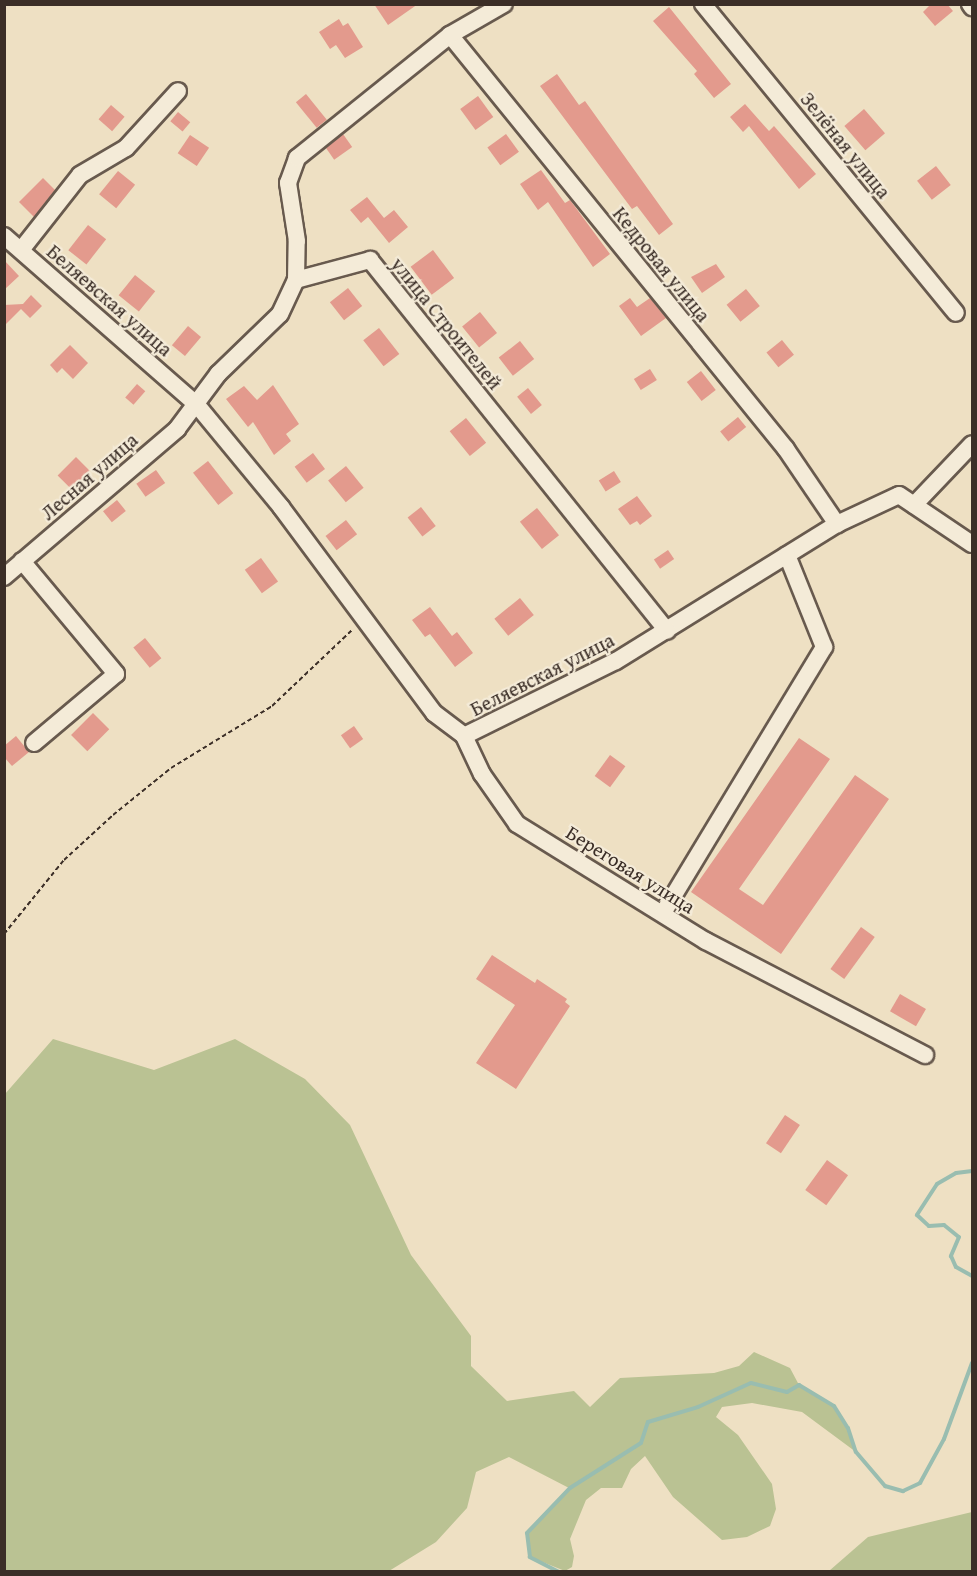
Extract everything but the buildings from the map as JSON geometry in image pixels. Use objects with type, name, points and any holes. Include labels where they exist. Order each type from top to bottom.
[{"type":"street","points":[[296,280],[297,240],[289,195],[290,170],[311,144],[450,35],[504,4]]},
{"type":"street","name":"Зелёная улица","points":[[703,4],[956,313]]},
{"type":"street","name":"Кедровая улица","points":[[450,35],[786,449],[837,524]]},
{"type":"street","points":[[21,250],[80,175],[126,148],[178,91]]},
{"type":"street","name":"Беляевская улица","points":[[4,236],[193,400],[281,507],[362,620],[434,713],[464,736],[616,662],[837,524],[899,495],[972,544]]},
{"type":"street","name":"улица Строителей","points":[[296,280],[370,260],[667,631]]},
{"type":"street","name":"Лесная улица","points":[[4,577],[177,429],[193,400],[280,314],[296,280]]},
{"type":"street","points":[[914,505],[972,444]]},
{"type":"street","points":[[663,913],[824,647],[787,555]]},
{"type":"street","points":[[22,561],[116,674],[34,743]]},
{"type":"street","name":"Береговая улица","points":[[464,736],[482,774],[517,824],[706,941],[925,1055]]},
{"type":"path","points":[[4,934],[64,860],[113,815],[171,768],[272,706],[362,620]]},
{"type":"green space","points":[[53,1039],[154,1070],[235,1039],[305,1079],[350,1125],[411,1255],[471,1336],[471,1366],[507,1401],[574,1391],[590,1407],[620,1378],[714,1373],[739,1366],[754,1352],[790,1368],[799,1385],[834,1406],[848,1428],[856,1452],[802,1412],[752,1403],[722,1407],[716,1417],[738,1435],[772,1484],[776,1509],[770,1526],[747,1537],[722,1540],[673,1497],[645,1456],[631,1469],[622,1488],[601,1488],[586,1500],[570,1539],[574,1556],[572,1567],[565,1571],[530,1557],[527,1533],[569,1488],[509,1457],[476,1472],[467,1508],[436,1542],[389,1571],[5,1571],[5,1094]]},
{"type":"green space","points":[[972,1512],[972,1571],[829,1571],[868,1537]]},
{"type":"waterway","points":[[972,1171],[956,1173],[937,1184],[917,1215],[929,1226],[944,1225],[959,1237],[951,1256],[956,1267],[972,1276]]},
{"type":"waterway","points":[[559,1572],[530,1557],[527,1533],[570,1488],[641,1443],[648,1422],[698,1407],[751,1383],[787,1392],[799,1385],[834,1406],[848,1428],[856,1452],[885,1486],[903,1491],[920,1483],[944,1439],[972,1363]]}]
